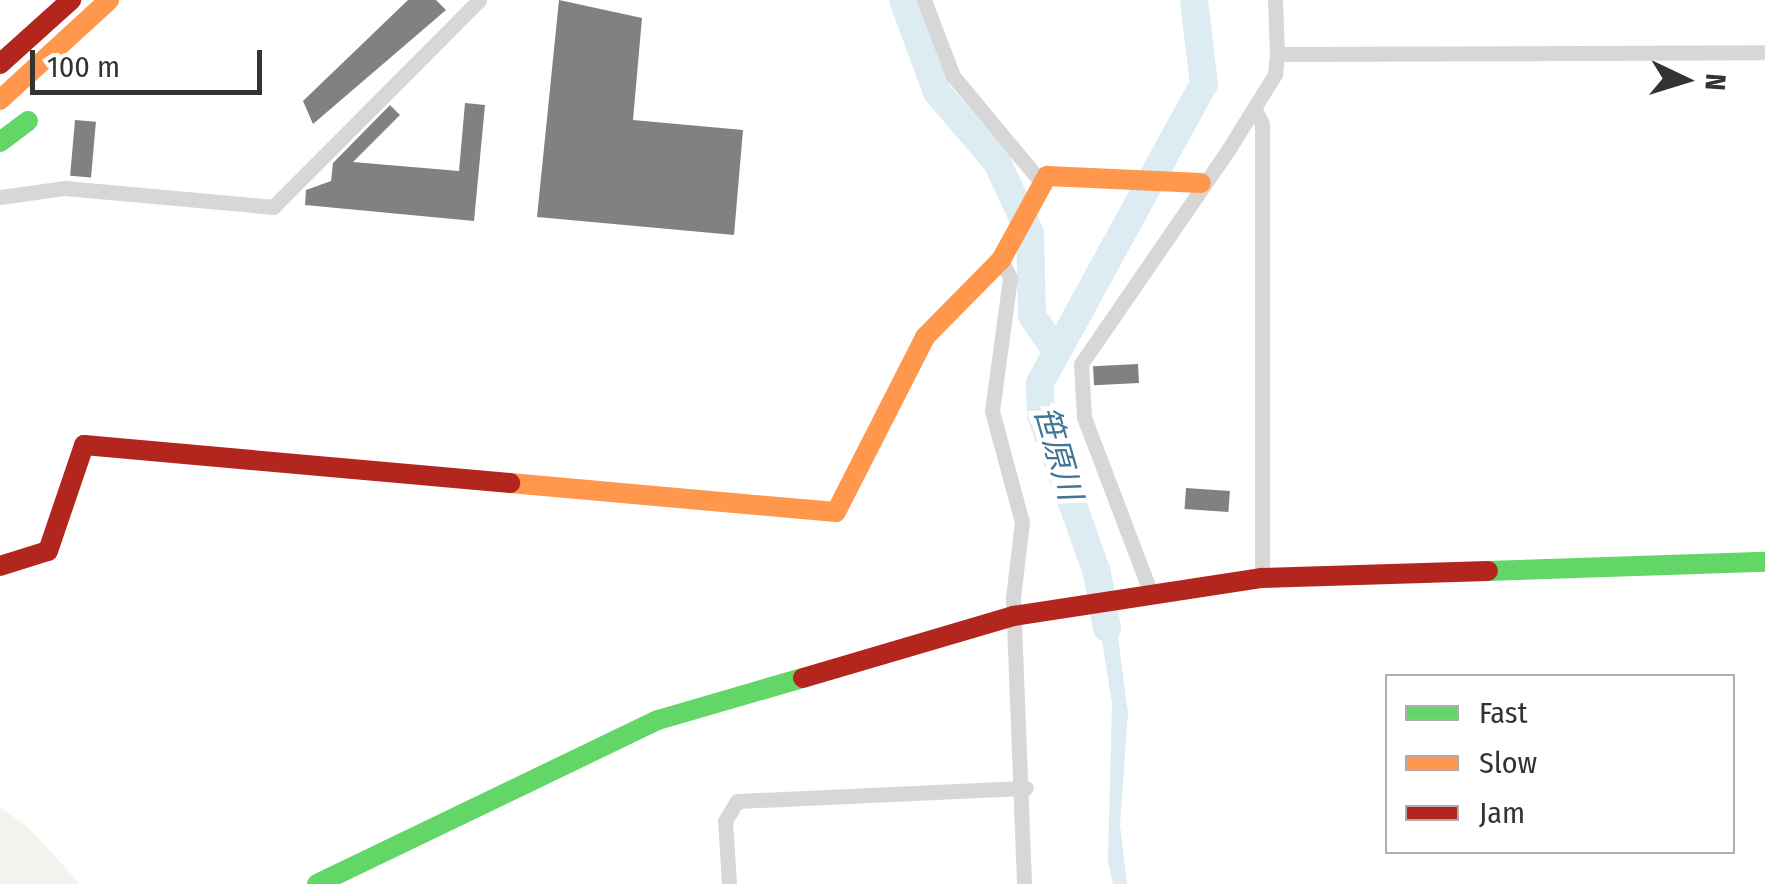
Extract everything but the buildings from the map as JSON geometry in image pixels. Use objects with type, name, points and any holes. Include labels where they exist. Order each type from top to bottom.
[{"type":"main road","points":[[0,64],[70,0]]},
{"type":"main road","points":[[0,100],[109,0]]},
{"type":"main road","points":[[0,142],[28,121]]},
{"type":"main road","points":[[0,566],[48,551],[84,445],[836,512],[925,336],[1004,254],[1040,184],[1065,170],[1201,184]]},
{"type":"main road","points":[[317,884],[658,720],[1013,616],[1150,592],[1262,578],[1765,562]]},
{"type":"street","points":[[0,197],[65,188],[273,207],[479,0]]},
{"type":"street","points":[[924,0],[953,76],[1040,184]]},
{"type":"street","points":[[1150,592],[1084,417],[1080,373],[1254,108],[1276,54],[1275,0]]},
{"type":"street","points":[[1276,54],[1765,52]]},
{"type":"street","points":[[1254,108],[1262,124],[1262,578]]},
{"type":"street","points":[[1004,254],[1010,278],[992,411],[1022,522],[1013,616],[1026,788],[1024,884]]},
{"type":"street","points":[[729,884],[726,821],[737,801],[1026,788]]},
{"type":"shaded area","points":[[1114,607],[1128,713],[1120,825],[1127,884],[1113,884],[1108,861],[1112,704],[1097,609]]},
{"type":"shaded area","points":[[0,807],[29,828],[80,884],[0,884]]},
{"type":"waterway","points":[[903,0],[937,92],[997,162],[1030,233],[1032,316],[1054,347]]},
{"type":"waterway","name":"笹原川","points":[[1107,628],[1097,573],[1041,415],[1040,383],[1204,84],[1194,0]]},
{"type":"traffic: fast","points":[[0,142],[28,121]]},
{"type":"traffic: fast","points":[[1488,571],[1765,562]]},
{"type":"traffic: fast","points":[[317,884],[658,720],[803,678]]},
{"type":"traffic: slow","points":[[0,100],[109,0]]},
{"type":"traffic: slow","points":[[510,483],[836,512],[925,337],[1001,260],[1047,176],[1201,183]]},
{"type":"traffic: jam","points":[[0,64],[71,0]]},
{"type":"traffic: jam","points":[[0,566],[48,551],[84,445],[510,483]]},
{"type":"traffic: jam","points":[[803,678],[1013,616],[1262,578],[1488,571]]}]
